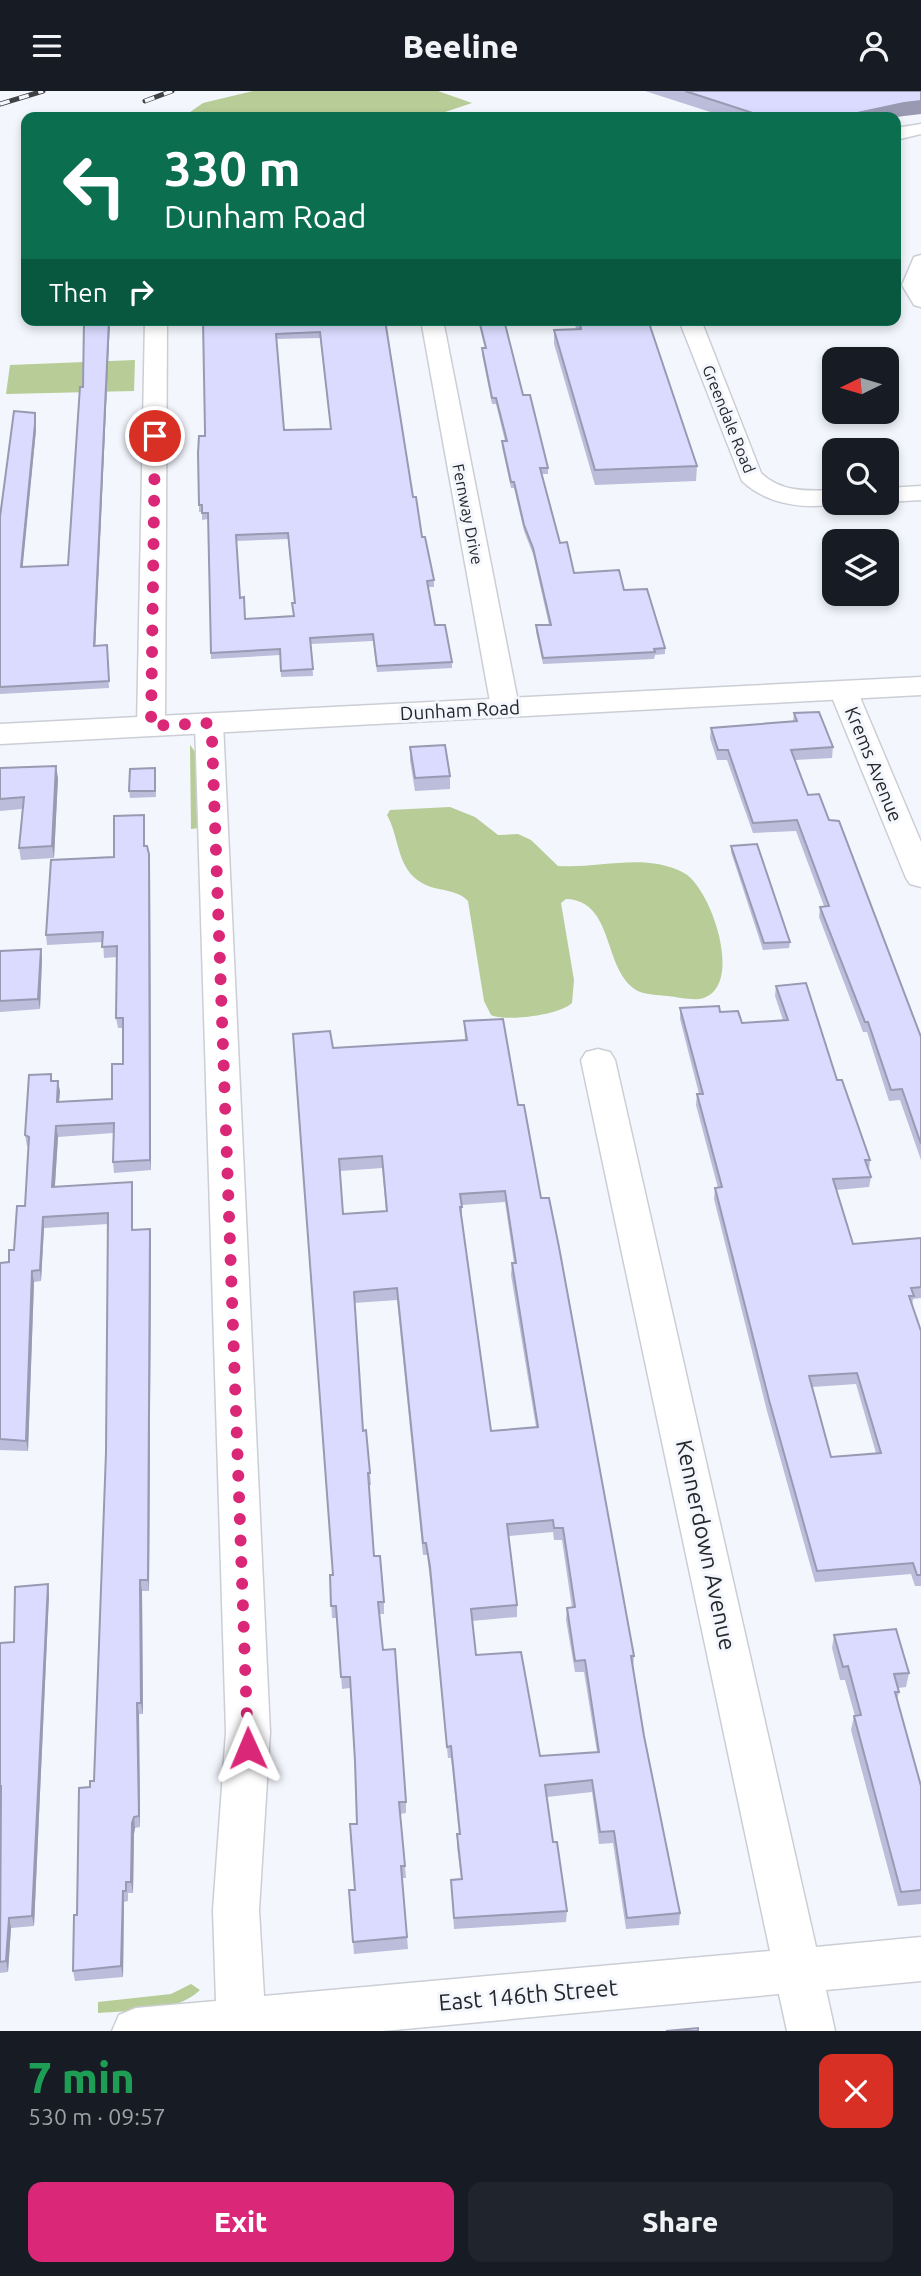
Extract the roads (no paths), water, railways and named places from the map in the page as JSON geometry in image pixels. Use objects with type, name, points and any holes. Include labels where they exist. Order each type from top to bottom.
[{"type":"street","points":[[901,133],[921,129]]},
{"type":"street","points":[[921,261],[912,285],[921,300]]},
{"type":"street","points":[[151,726],[156,326]]},
{"type":"street","name":"Fernway Drive","points":[[433,326],[505,708]]},
{"type":"street","name":"Greendale Road","points":[[692,326],[750,476],[766,490],[790,497],[822,497]]},
{"type":"street","points":[[899,494],[921,493]]},
{"type":"street","name":"Dunham Road","points":[[0,734],[921,686]]},
{"type":"street","name":"Krems Avenue","points":[[843,690],[921,878]]},
{"type":"street","points":[[209,723],[248,1732],[236,1910],[241,2026]]},
{"type":"street","name":"Kennerdown Avenue","points":[[598,1060],[811,2031]]},
{"type":"street","name":"East 146th Street","points":[[136,2031],[241,2026],[921,1959]]},
{"type":"railway","points":[[0,104],[43,91]]},
{"type":"railway","points":[[145,101],[172,91]]}]
